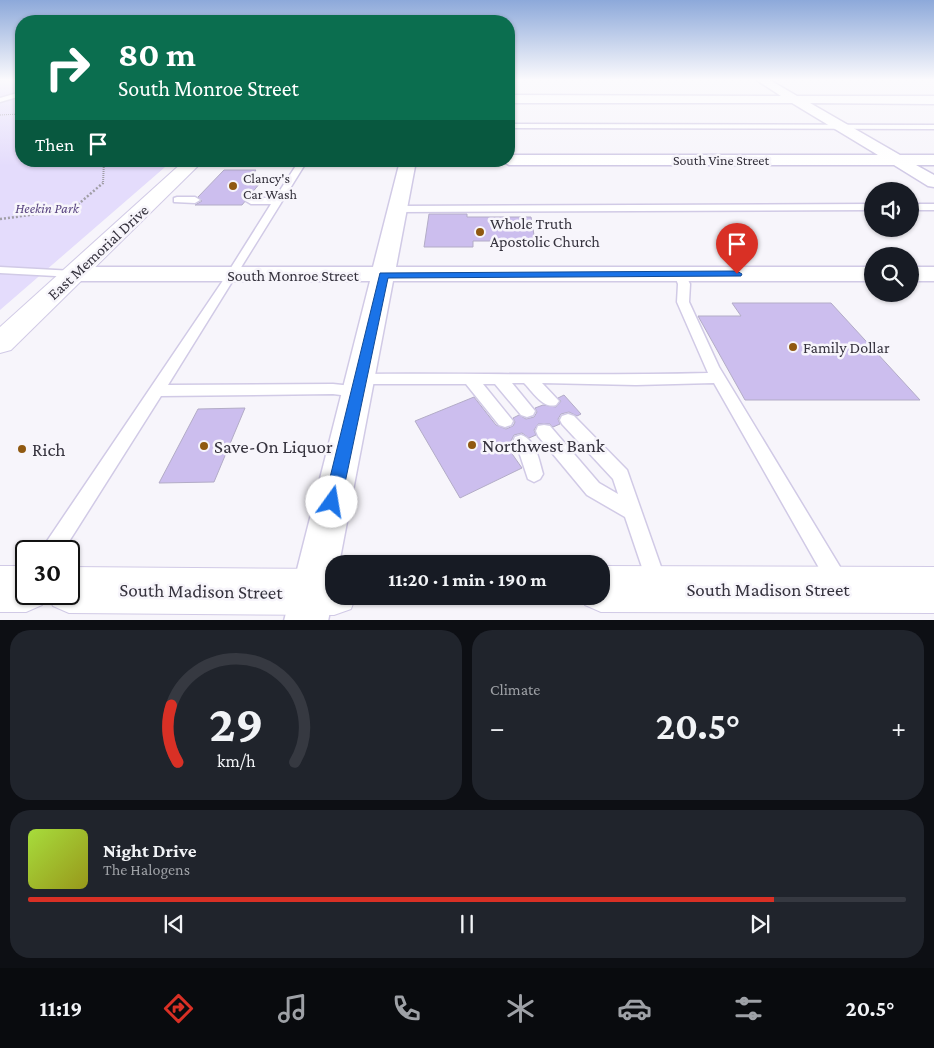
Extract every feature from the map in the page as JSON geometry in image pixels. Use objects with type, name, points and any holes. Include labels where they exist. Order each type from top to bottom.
[{"type":"main road","name":"East Memorial Drive","points":[[0,343],[189,167]]},
{"type":"main road","points":[[0,589],[15,589]]},
{"type":"main road","name":"South Madison Street","points":[[610,589],[934,590]]},
{"type":"main road","name":"South Madison Street","points":[[80,591],[317,602]]},
{"type":"street","points":[[809,108],[934,182]]},
{"type":"street","name":"South Vine Street","points":[[515,160],[934,160]]},
{"type":"street","points":[[317,602],[358,385],[407,167]]},
{"type":"street","name":"South Monroe Street","points":[[74,274],[864,274]]},
{"type":"street","points":[[919,274],[934,274]]},
{"type":"lane","points":[[515,126],[934,126]]},
{"type":"lane","points":[[59,540],[232,275],[299,167]]},
{"type":"lane","points":[[177,200],[195,200]]},
{"type":"lane","points":[[251,201],[277,201]]},
{"type":"lane","points":[[398,209],[864,207]]},
{"type":"lane","points":[[919,207],[934,207]]},
{"type":"lane","points":[[0,270],[74,274]]},
{"type":"lane","points":[[680,274],[684,284],[683,302],[718,378],[843,590]]},
{"type":"lane","points":[[156,391],[333,389],[358,385],[470,378],[636,380],[718,378]]},
{"type":"lane","points":[[470,378],[505,421]]},
{"type":"lane","points":[[499,378],[527,411]]},
{"type":"lane","points":[[528,378],[550,401]]},
{"type":"lane","points":[[568,420],[621,476],[658,589]]},
{"type":"lane","points":[[544,431],[593,489],[632,510]]},
{"type":"lane","points":[[521,442],[527,450],[534,474]]},
{"type":"path","points":[[0,115],[15,114]]},
{"type":"path","points":[[0,219],[58,212],[75,207],[102,185],[104,167]]},
{"type":"green space","name":"Heekin Park","points":[[0,108],[15,108],[15,167],[165,167],[0,310]]},
{"type":"building","name":"Clancy's Car Wash","points":[[224,170],[256,170],[246,183],[260,183],[242,205],[195,205],[202,201],[198,197]]},
{"type":"building","name":"Whole Truth Apostolic Church","points":[[429,214],[467,214],[467,217],[531,217],[535,241],[473,241],[473,247],[424,247]]},
{"type":"building","name":"Family Dollar","points":[[732,303],[831,303],[920,400],[745,400],[698,316],[741,316]]},
{"type":"building","name":"Northwest Bank","points":[[564,395],[581,414],[577,416],[569,412],[561,414],[558,419],[560,424],[553,427],[550,424],[538,424],[534,430],[536,435],[529,438],[522,433],[514,435],[511,441],[513,446],[508,448],[522,468],[460,498],[415,421],[474,397],[496,425],[506,429],[513,426],[515,422],[513,418],[519,415],[526,419],[534,417],[537,412],[535,408],[543,405],[556,407],[561,401],[558,398]]},
{"type":"building","name":"Save-On Liquor","points":[[245,408],[214,482],[159,483],[198,409]]},
{"type":"place","name":"Clancy's Car Wash","points":[[233,186]]},
{"type":"place","name":"Whole Truth Apostolic Church","points":[[480,232]]},
{"type":"place","name":"Family Dollar","points":[[793,347]]},
{"type":"place","name":"Northwest Bank","points":[[472,445]]},
{"type":"place","name":"Save-On Liquor","points":[[204,446]]},
{"type":"place","name":"Rich","points":[[22,449]]},
{"type":"route","points":[[332,502],[384,275],[737,274]]}]
